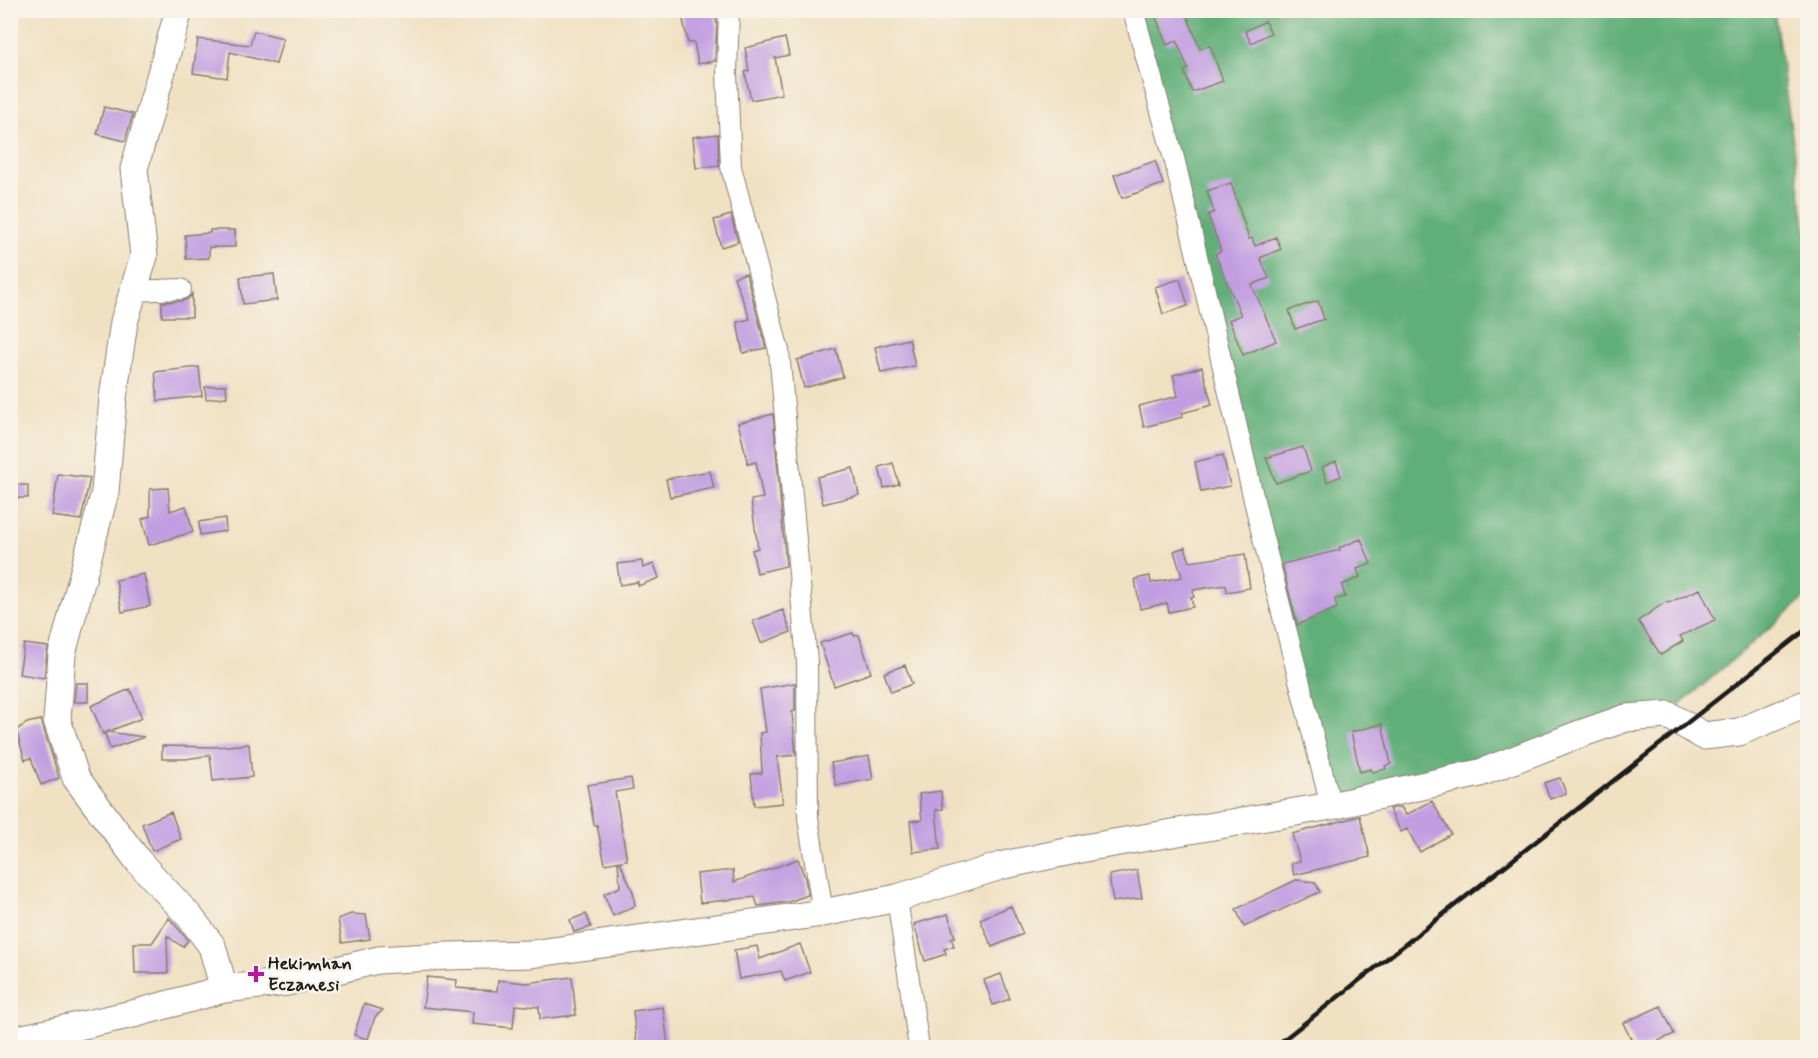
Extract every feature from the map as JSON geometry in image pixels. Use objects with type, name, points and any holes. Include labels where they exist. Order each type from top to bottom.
[{"type":"street","points":[[179,10],[134,169],[144,256],[124,322],[113,398],[105,492],[62,654],[57,720],[76,778],[139,862],[190,917],[212,946],[224,989]]},
{"type":"street","points":[[729,10],[727,74],[731,167],[779,351],[807,662],[808,818],[823,913]]},
{"type":"street","points":[[1138,13],[1261,530],[1331,806]]},
{"type":"street","points":[[133,291],[181,289]]},
{"type":"street","points":[[10,1041],[137,1013],[224,989],[288,982],[378,960],[531,954],[823,913],[897,898],[1004,865],[1090,847],[1331,806],[1480,773],[1626,718],[1668,715],[1704,736],[1739,732],[1808,703]]},
{"type":"street","points":[[897,898],[919,1047]]},
{"type":"green space","points":[[1132,11],[1774,11],[1808,246],[1807,596],[1668,715],[1331,806]]},
{"type":"building","points":[[714,10],[717,24],[715,61],[698,64],[694,42],[688,43],[682,15]]},
{"type":"building","points":[[1161,10],[1185,10],[1200,49],[1210,45],[1223,81],[1192,92],[1184,71],[1188,69],[1177,41],[1167,45],[1154,13]]},
{"type":"building","points":[[1265,21],[1271,33],[1251,43],[1245,31]]},
{"type":"building","points":[[254,31],[283,38],[276,64],[230,52],[227,78],[193,73],[198,39],[250,45]]},
{"type":"building","points":[[785,38],[789,55],[775,58],[782,94],[751,100],[745,72],[749,71],[745,48]]},
{"type":"building","points":[[104,107],[133,114],[125,141],[97,134]]},
{"type":"building","points":[[718,134],[719,166],[696,168],[693,137]]},
{"type":"building","points":[[1155,161],[1163,184],[1122,198],[1114,175]]},
{"type":"building","points":[[1231,183],[1249,239],[1252,238],[1255,246],[1276,237],[1281,249],[1260,258],[1269,278],[1252,285],[1276,341],[1243,355],[1229,320],[1241,315],[1215,254],[1221,251],[1208,215],[1214,212],[1207,191]]},
{"type":"building","points":[[731,215],[738,242],[721,247],[714,220]]},
{"type":"building","points":[[210,230],[235,230],[235,247],[209,247],[209,258],[186,259],[185,235],[210,233]]},
{"type":"building","points":[[746,273],[766,348],[743,353],[737,322],[750,319],[734,277]]},
{"type":"building","points":[[274,274],[277,300],[243,304],[240,277]]},
{"type":"building","points":[[1180,279],[1188,306],[1163,314],[1155,287]]},
{"type":"building","points":[[192,294],[192,317],[162,317],[162,302],[182,301],[188,299]]},
{"type":"building","points":[[1318,301],[1324,319],[1295,329],[1289,310]]},
{"type":"building","points":[[909,339],[915,366],[881,373],[875,347]]},
{"type":"building","points":[[836,349],[843,377],[804,388],[797,360]]},
{"type":"building","points":[[199,367],[202,396],[158,401],[155,372]]},
{"type":"building","points":[[1202,367],[1212,405],[1182,413],[1183,417],[1144,427],[1139,406],[1178,396],[1173,375]]},
{"type":"building","points":[[226,385],[227,397],[206,399],[205,387]]},
{"type":"building","points":[[773,414],[786,566],[757,573],[752,550],[758,548],[751,500],[763,498],[756,462],[748,464],[738,423]]},
{"type":"building","points":[[1303,447],[1311,471],[1276,483],[1266,458]]},
{"type":"building","points":[[1223,455],[1230,486],[1201,492],[1195,462]]},
{"type":"building","points":[[1336,461],[1341,476],[1327,482],[1322,467]]},
{"type":"building","points":[[893,463],[899,484],[884,488],[879,467]]},
{"type":"building","points":[[853,468],[859,495],[823,504],[817,477]]},
{"type":"building","points":[[710,471],[714,488],[670,497],[666,479]]},
{"type":"building","points":[[58,474],[90,478],[81,520],[52,516]]},
{"type":"building","points":[[10,485],[28,485],[28,498],[10,498]]},
{"type":"building","points":[[168,488],[170,511],[186,506],[193,532],[149,545],[142,519],[150,516],[150,489]]},
{"type":"building","points":[[225,518],[226,531],[200,535],[199,522]]},
{"type":"building","points":[[1361,539],[1371,564],[1357,569],[1360,577],[1342,585],[1345,597],[1335,599],[1337,608],[1297,625],[1282,564],[1340,550],[1339,548]]},
{"type":"building","points":[[1185,547],[1190,562],[1245,554],[1250,588],[1227,592],[1226,585],[1193,590],[1194,597],[1191,597],[1193,607],[1169,612],[1167,603],[1140,609],[1135,579],[1150,576],[1151,583],[1182,577],[1174,551]]},
{"type":"building","points":[[642,561],[643,568],[654,564],[659,578],[638,586],[638,582],[620,585],[617,564]]},
{"type":"building","points":[[144,574],[150,606],[122,612],[116,580]]},
{"type":"building","points":[[1700,589],[1715,620],[1680,636],[1683,641],[1661,655],[1638,621],[1667,601],[1668,603]]},
{"type":"building","points":[[783,610],[791,632],[761,643],[753,621]]},
{"type":"building","points":[[853,633],[854,636],[859,635],[871,673],[834,686],[820,643]]},
{"type":"building","points":[[24,644],[48,647],[44,678],[19,674]]},
{"type":"building","points":[[905,665],[912,684],[891,692],[884,673]]},
{"type":"building","points":[[76,683],[88,683],[88,702],[74,702]]},
{"type":"building","points":[[795,683],[795,711],[792,712],[796,755],[777,757],[783,803],[754,806],[751,774],[762,773],[760,733],[766,732],[760,689]]},
{"type":"building","points":[[130,689],[142,718],[107,732],[144,737],[110,749],[105,733],[103,734],[91,706]]},
{"type":"building","points":[[41,720],[59,778],[41,785],[31,758],[25,760],[16,730],[27,723]]},
{"type":"building","points":[[1382,724],[1391,764],[1385,766],[1386,769],[1360,772],[1351,732]]},
{"type":"building","points":[[249,744],[252,777],[213,781],[210,755],[186,759],[162,759],[162,746],[217,747]]},
{"type":"building","points":[[869,756],[873,779],[836,786],[831,763]]},
{"type":"building","points":[[631,778],[633,789],[615,792],[627,860],[605,864],[597,825],[594,825],[587,785]]},
{"type":"building","points":[[1560,778],[1566,793],[1550,799],[1544,783]]},
{"type":"building","points":[[941,791],[943,809],[936,810],[940,849],[913,852],[910,821],[922,820],[919,794]]},
{"type":"building","points":[[1432,801],[1451,834],[1420,852],[1407,829],[1401,832],[1389,809],[1401,807],[1406,815]]},
{"type":"building","points":[[171,812],[181,839],[152,851],[142,824]]},
{"type":"building","points":[[1360,816],[1370,857],[1294,875],[1291,863],[1300,861],[1292,834]]},
{"type":"building","points":[[798,859],[808,895],[788,902],[758,906],[755,897],[700,903],[697,874],[733,870],[734,882]]},
{"type":"building","points":[[618,862],[633,892],[635,906],[613,916],[604,894],[620,887]]},
{"type":"building","points":[[1137,870],[1142,898],[1113,902],[1109,875]]},
{"type":"building","points":[[1296,880],[1315,882],[1320,892],[1244,927],[1236,909]]},
{"type":"building","points":[[1011,906],[1023,934],[992,947],[980,919]]},
{"type":"building","points":[[351,914],[366,915],[370,939],[342,943],[338,919]]},
{"type":"building","points":[[586,914],[591,927],[574,932],[570,920]]},
{"type":"building","points":[[948,914],[955,937],[951,938],[954,946],[944,949],[946,954],[925,961],[914,924]]},
{"type":"building","points":[[169,918],[188,940],[183,947],[167,936],[168,973],[135,973],[134,943],[152,943]]},
{"type":"building","points":[[800,944],[810,972],[785,981],[781,971],[739,979],[734,950],[757,946],[760,959]]},
{"type":"building","points":[[1001,974],[1010,999],[993,1005],[984,980]]},
{"type":"building","points":[[427,977],[457,980],[456,988],[497,991],[498,980],[526,983],[572,977],[576,1015],[540,1019],[539,1007],[515,1005],[513,1028],[472,1024],[473,1012],[423,1007]]},
{"type":"building","points":[[364,1004],[383,1010],[375,1017],[368,1039],[354,1035]]},
{"type":"building","points":[[1661,1006],[1674,1034],[1645,1047],[1635,1047],[1623,1023]]},
{"type":"building","points":[[663,1007],[668,1045],[637,1047],[633,1011]]},
{"type":"railway","points":[[1273,1048],[1808,628]]},
{"type":"place","name":"Hekimhan Eczanesi","points":[[256,974]]}]
